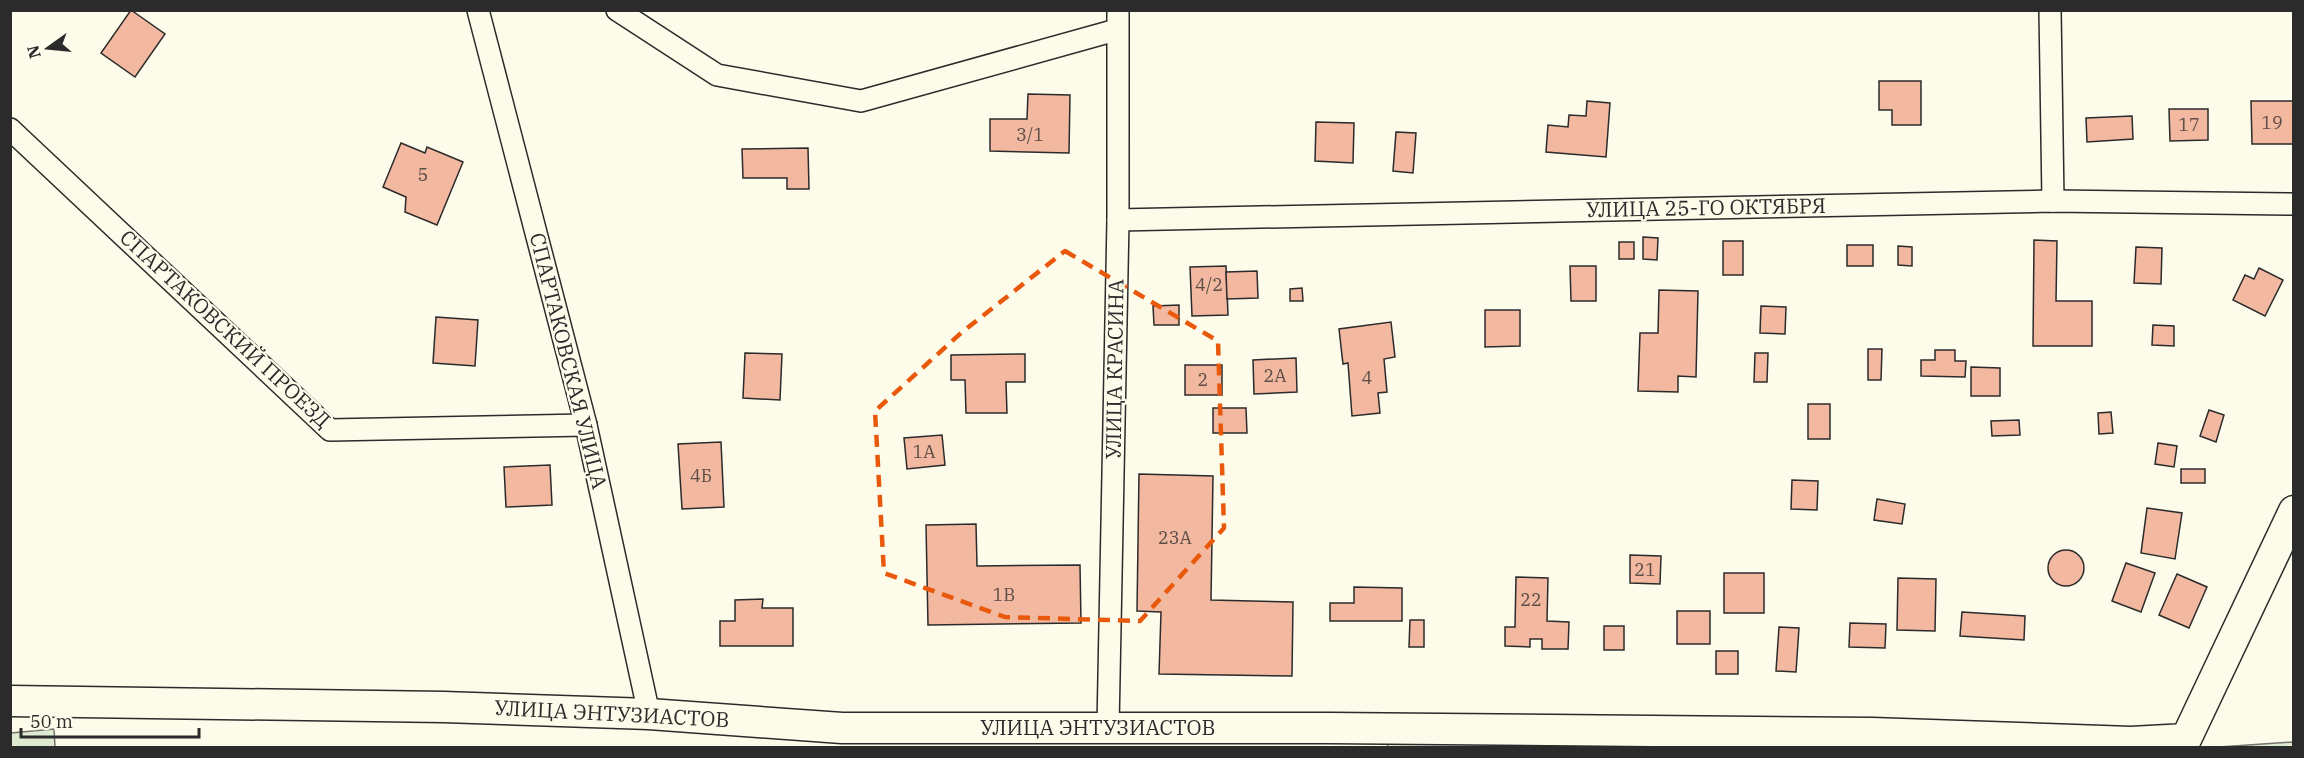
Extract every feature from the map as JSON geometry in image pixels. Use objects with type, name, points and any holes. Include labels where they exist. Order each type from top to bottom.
[{"type":"street","name":"СПАРТАКОВСКАЯ УЛИЦА","points":[[478,10],[586,425],[649,714]]},
{"type":"street","points":[[617,10],[717,75],[861,101],[1117,20]]},
{"type":"street","points":[[2050,10],[2053,201]]},
{"type":"street","name":"УЛИЦА КРАСИНА","points":[[1108,727],[1118,220],[1117,20]]},
{"type":"street","name":"СПАРТАКОВСКИЙ ПРОЕЗД","points":[[10,129],[330,430],[586,425]]},
{"type":"street","name":"УЛИЦА 25-ГО ОКТЯБРЯ","points":[[1118,220],[2053,201],[2294,204]]},
{"type":"street","name":"УЛИЦА ЭНТУЗИАСТОВ","points":[[10,701],[444,706],[649,714],[839,738],[1108,727],[1872,733],[2131,742],[2186,739],[2294,511]]},
{"type":"highlighted area","points":[[1065,251],[1218,341],[1224,528],[1140,621],[1005,617],[884,573],[875,411],[961,333]]},
{"type":"green space","points":[[54,729],[55,747],[11,747],[11,733]]},
{"type":"green space","points":[[1387,741],[2002,747],[1388,748]]},
{"type":"green space","points":[[2293,742],[2293,747],[2219,747]]},
{"type":"building","points":[[131,10],[165,34],[135,77],[101,53]]},
{"type":"building","points":[[1879,81],[1921,81],[1921,125],[1892,125],[1892,110],[1879,110]]},
{"type":"building","points":[[1028,94],[1070,95],[1069,153],[990,151],[990,119],[1027,119]]},
{"type":"building","points":[[1587,101],[1610,103],[1606,157],[1546,152],[1548,125],[1568,127],[1569,115],[1586,116]]},
{"type":"building","points":[[2251,101],[2294,101],[2294,144],[2252,144]]},
{"type":"building","points":[[2169,109],[2208,109],[2208,140],[2170,141]]},
{"type":"building","points":[[2132,116],[2133,139],[2087,142],[2086,118]]},
{"type":"building","points":[[1316,122],[1354,123],[1353,163],[1315,161]]},
{"type":"building","points":[[1396,132],[1416,133],[1413,173],[1393,171]]},
{"type":"building","points":[[401,143],[425,153],[427,147],[463,162],[437,225],[405,212],[406,197],[383,187]]},
{"type":"building","points":[[808,148],[809,189],[787,189],[787,178],[743,178],[742,149]]},
{"type":"building","points":[[1643,237],[1658,238],[1657,260],[1643,259]]},
{"type":"building","points":[[2034,240],[2057,241],[2056,301],[2092,301],[2092,346],[2033,346]]},
{"type":"building","points":[[1723,241],[1743,241],[1743,275],[1723,275]]},
{"type":"building","points":[[1619,242],[1634,242],[1634,259],[1619,259]]},
{"type":"building","points":[[1847,245],[1873,245],[1873,266],[1847,266]]},
{"type":"building","points":[[1898,246],[1912,247],[1912,266],[1898,265]]},
{"type":"building","points":[[2136,247],[2162,248],[2161,284],[2134,283]]},
{"type":"building","points":[[1226,266],[1228,315],[1192,316],[1190,267]]},
{"type":"building","points":[[1570,266],[1596,266],[1596,301],[1571,301]]},
{"type":"building","points":[[2259,268],[2283,280],[2265,316],[2233,300],[2245,275],[2254,279]]},
{"type":"building","points":[[1257,271],[1258,298],[1227,299],[1226,272]]},
{"type":"building","points":[[1302,288],[1303,301],[1290,301],[1290,289]]},
{"type":"building","points":[[1659,290],[1698,291],[1696,377],[1678,376],[1678,392],[1638,391],[1640,333],[1658,333]]},
{"type":"building","points":[[1179,305],[1179,325],[1154,325],[1153,306]]},
{"type":"building","points":[[1761,306],[1786,307],[1785,334],[1760,333]]},
{"type":"building","points":[[1485,310],[1520,310],[1520,346],[1485,347]]},
{"type":"building","points":[[436,317],[478,320],[475,366],[433,363]]},
{"type":"building","points":[[1391,322],[1395,357],[1384,359],[1387,392],[1378,393],[1380,413],[1352,416],[1348,363],[1343,364],[1339,329]]},
{"type":"building","points":[[2153,325],[2174,326],[2174,346],[2152,345]]},
{"type":"building","points":[[1868,349],[1882,349],[1881,380],[1868,380]]},
{"type":"building","points":[[1935,350],[1955,350],[1955,361],[1966,361],[1965,377],[1921,376],[1921,360],[1935,360]]},
{"type":"building","points":[[745,353],[782,354],[780,400],[743,398]]},
{"type":"building","points":[[1755,353],[1768,353],[1767,382],[1754,382]]},
{"type":"building","points":[[1025,354],[1025,382],[1006,382],[1007,413],[966,413],[965,380],[951,380],[951,355]]},
{"type":"building","points":[[1296,358],[1297,392],[1254,394],[1253,360]]},
{"type":"building","points":[[1185,365],[1222,365],[1222,395],[1185,395]]},
{"type":"building","points":[[1971,367],[2000,368],[2000,396],[1971,396]]},
{"type":"building","points":[[1808,404],[1830,404],[1830,439],[1808,439]]},
{"type":"building","points":[[1213,408],[1246,408],[1247,433],[1213,433]]},
{"type":"building","points":[[2209,410],[2224,415],[2216,442],[2200,436]]},
{"type":"building","points":[[2111,412],[2113,433],[2099,434],[2098,413]]},
{"type":"building","points":[[2019,420],[2020,435],[1992,436],[1991,421]]},
{"type":"building","points":[[942,435],[945,465],[907,469],[904,438]]},
{"type":"building","points":[[721,442],[724,507],[682,509],[678,444]]},
{"type":"building","points":[[2158,443],[2177,446],[2174,467],[2155,464]]},
{"type":"building","points":[[550,465],[552,505],[506,507],[504,467]]},
{"type":"building","points":[[2181,469],[2205,469],[2205,483],[2181,483]]},
{"type":"building","points":[[1139,474],[1213,476],[1211,600],[1293,602],[1292,676],[1159,674],[1161,612],[1137,611]]},
{"type":"building","points":[[1792,480],[1818,481],[1817,510],[1791,509]]},
{"type":"building","points":[[1877,499],[1905,504],[1902,524],[1874,520]]},
{"type":"building","points":[[2147,508],[2182,513],[2175,559],[2141,553]]},
{"type":"building","points":[[976,524],[977,566],[1080,565],[1081,623],[928,625],[926,525]]},
{"type":"building","points":[[2066,550],[2079,555],[2084,568],[2079,581],[2066,586],[2053,581],[2048,568],[2053,555]]},
{"type":"building","points":[[1630,555],[1661,556],[1660,584],[1630,583]]},
{"type":"building","points":[[2126,563],[2155,573],[2141,612],[2112,601]]},
{"type":"building","points":[[1724,573],[1764,573],[1764,613],[1724,613]]},
{"type":"building","points":[[2177,574],[2207,587],[2189,628],[2159,615]]},
{"type":"building","points":[[1516,577],[1548,578],[1547,621],[1569,622],[1568,649],[1542,649],[1542,639],[1530,639],[1530,647],[1505,646],[1505,627],[1515,627]]},
{"type":"building","points":[[1898,578],[1936,579],[1935,631],[1897,630]]},
{"type":"building","points":[[1354,587],[1402,588],[1402,621],[1330,621],[1330,603],[1354,603]]},
{"type":"building","points":[[763,599],[762,608],[793,608],[793,646],[720,646],[720,621],[735,621],[735,600]]},
{"type":"building","points":[[1677,611],[1710,611],[1710,644],[1677,644]]},
{"type":"building","points":[[1962,612],[2025,616],[2024,640],[1960,636]]},
{"type":"building","points":[[1410,620],[1424,620],[1424,647],[1409,647]]},
{"type":"building","points":[[1850,623],[1886,624],[1885,648],[1849,647]]},
{"type":"building","points":[[1604,626],[1624,626],[1624,650],[1604,650]]},
{"type":"building","points":[[1779,627],[1799,628],[1796,672],[1776,671]]},
{"type":"building","points":[[1716,651],[1738,651],[1738,674],[1716,674]]}]
